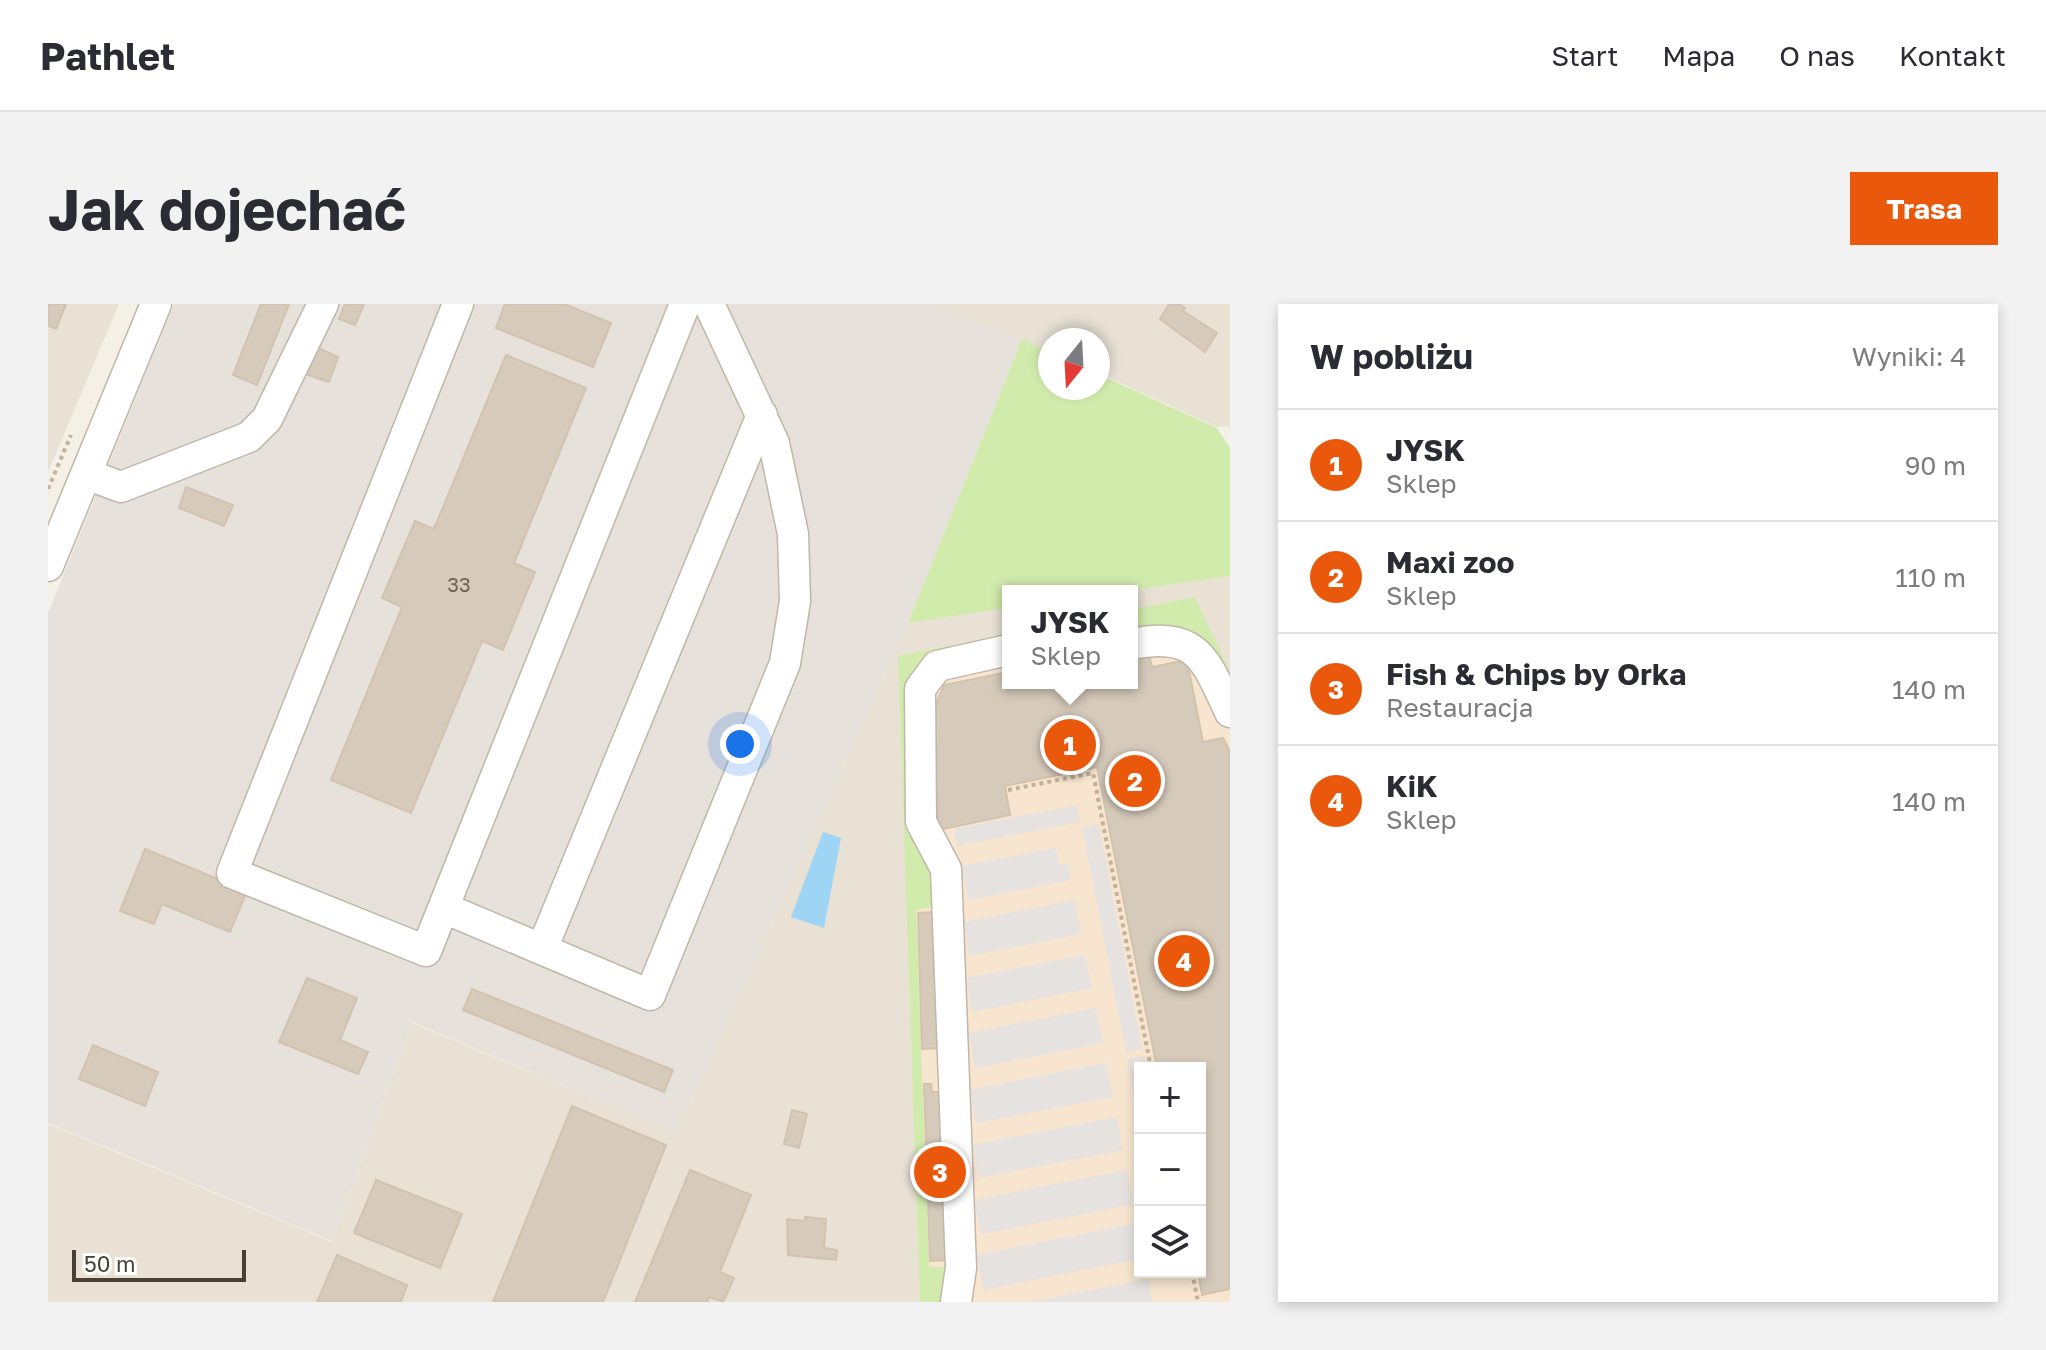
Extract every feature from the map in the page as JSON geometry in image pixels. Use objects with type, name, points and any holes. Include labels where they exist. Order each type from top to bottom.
[{"type":"street","points":[[48,566],[156,304]]},
{"type":"street","points":[[86,474],[121,487],[249,437],[267,419],[323,304]]},
{"type":"street","points":[[458,304],[232,873],[426,951],[685,304]]},
{"type":"street","points":[[444,908],[650,995],[785,663],[795,601],[793,534],[774,443],[709,304]]},
{"type":"street","points":[[542,949],[762,415]]},
{"type":"street","points":[[1138,643],[1159,639],[1190,646],[1207,664],[1230,712]]},
{"type":"street","points":[[956,1302],[960,1259],[946,869],[921,822],[917,703],[923,682],[937,666],[1002,651]]},
{"type":"path","points":[[1008,790],[1093,773],[1150,1062]]},
{"type":"path","points":[[1193,1278],[1198,1302]]},
{"type":"shaded area","points":[[48,304],[119,304],[48,472]]},
{"type":"shaded area","points":[[174,304],[933,304],[1022,339],[908,623],[677,1133],[412,1022],[332,1241],[48,1123],[48,613]]},
{"type":"shaded area","points":[[933,304],[1230,304],[1230,426],[1217,427],[1110,378],[1110,328],[1038,328],[1038,347]]},
{"type":"shaded area","points":[[1230,576],[1230,1302],[48,1302],[48,1124],[332,1242],[412,1023],[677,1133],[908,623],[1002,609],[1002,689],[1138,689],[1138,589]]},
{"type":"shaded area","points":[[1195,597],[1230,672],[1230,1302],[920,1302],[898,656],[1002,635],[1002,689],[1138,689],[1138,609]]},
{"type":"shaded area","points":[[1077,805],[1080,822],[957,846],[954,829]]},
{"type":"shaded area","points":[[1099,824],[1142,1049],[1126,1052],[1082,827]]},
{"type":"shaded area","points":[[1056,848],[1059,865],[1068,863],[1071,880],[968,900],[962,866]]},
{"type":"shaded area","points":[[1075,900],[1081,934],[970,956],[964,922]]},
{"type":"shaded area","points":[[1085,955],[1092,988],[972,1012],[966,978]]},
{"type":"shaded area","points":[[1096,1008],[1103,1043],[975,1068],[969,1033]]},
{"type":"shaded area","points":[[1144,1056],[1145,1062],[1134,1062],[1134,1094],[1127,1059]]},
{"type":"shaded area","points":[[1106,1063],[1113,1097],[976,1123],[970,1090]]},
{"type":"shaded area","points":[[1117,1117],[1123,1150],[979,1178],[972,1145]]},
{"type":"shaded area","points":[[1127,1170],[1134,1204],[981,1234],[974,1200]]},
{"type":"shaded area","points":[[1134,1224],[1134,1260],[983,1290],[977,1255]]},
{"type":"shaded area","points":[[1148,1279],[1153,1302],[1029,1302],[1046,1299]]},
{"type":"green space","points":[[1022,339],[1038,346],[1038,400],[1110,400],[1110,379],[1217,428],[1230,448],[1230,576],[1138,589],[1138,585],[1002,585],[1002,609],[908,623]]},
{"type":"green space","points":[[1195,597],[1230,672],[1230,690],[1220,670],[1138,639],[1138,609]]},
{"type":"green space","points":[[1002,635],[1002,643],[934,660],[933,862],[937,906],[916,910],[929,1267],[951,1267],[943,1302],[920,1302],[898,656]]},
{"type":"water","points":[[823,832],[841,838],[824,928],[791,917]]},
{"type":"building","points":[[48,304],[66,304],[56,329],[48,326]]},
{"type":"building","points":[[261,304],[289,304],[257,385],[233,375]]},
{"type":"building","points":[[345,304],[364,304],[355,325],[339,319]]},
{"type":"building","points":[[505,304],[564,304],[611,323],[593,367],[496,328]]},
{"type":"building","points":[[1169,304],[1179,304],[1185,308],[1183,311],[1217,333],[1205,352],[1160,319]]},
{"type":"building","points":[[316,347],[338,357],[329,382],[305,374]]},
{"type":"building","points":[[506,355],[586,388],[514,563],[535,572],[503,650],[482,641],[411,813],[331,780],[402,607],[382,598],[415,521],[434,529]]},
{"type":"building","points":[[186,487],[233,505],[224,526],[179,508]]},
{"type":"building","points":[[1149,654],[1152,667],[1187,660],[1203,742],[1223,738],[1230,752],[1230,1289],[1202,1295],[1199,1278],[1206,1278],[1206,1062],[1156,1062],[1097,767],[1005,786],[1010,815],[938,830],[934,709],[944,685],[1002,673],[1002,689],[1138,689],[1138,656]]},
{"type":"building","points":[[145,849],[247,891],[230,932],[162,904],[154,924],[120,911]]},
{"type":"building","points":[[935,912],[940,1048],[922,1049],[918,913]]},
{"type":"building","points":[[307,978],[357,998],[340,1040],[368,1052],[358,1074],[279,1042]]},
{"type":"building","points":[[472,989],[673,1070],[664,1092],[463,1010]]},
{"type":"building","points":[[93,1045],[158,1072],[145,1106],[79,1079]]},
{"type":"building","points":[[924,1084],[931,1084],[932,1092],[941,1092],[947,1260],[930,1261]]},
{"type":"building","points":[[572,1106],[666,1145],[603,1302],[493,1302]]},
{"type":"building","points":[[792,1110],[807,1114],[799,1148],[784,1144]]},
{"type":"building","points":[[690,1170],[751,1195],[720,1272],[734,1278],[723,1302],[709,1297],[707,1302],[635,1302]]},
{"type":"building","points":[[376,1180],[462,1214],[440,1268],[354,1233]]},
{"type":"building","points":[[805,1217],[826,1219],[824,1248],[837,1250],[836,1260],[788,1255],[787,1219],[805,1221]]},
{"type":"building","points":[[337,1255],[407,1285],[401,1302],[317,1302]]},
{"type":"place","name":"JYSK","points":[[1070,745]]},
{"type":"place","name":"Maxi zoo","points":[[1135,781]]},
{"type":"place","name":"KiK","points":[[1184,961]]},
{"type":"place","name":"Fish & Chips by Orka","points":[[940,1172]]}]
